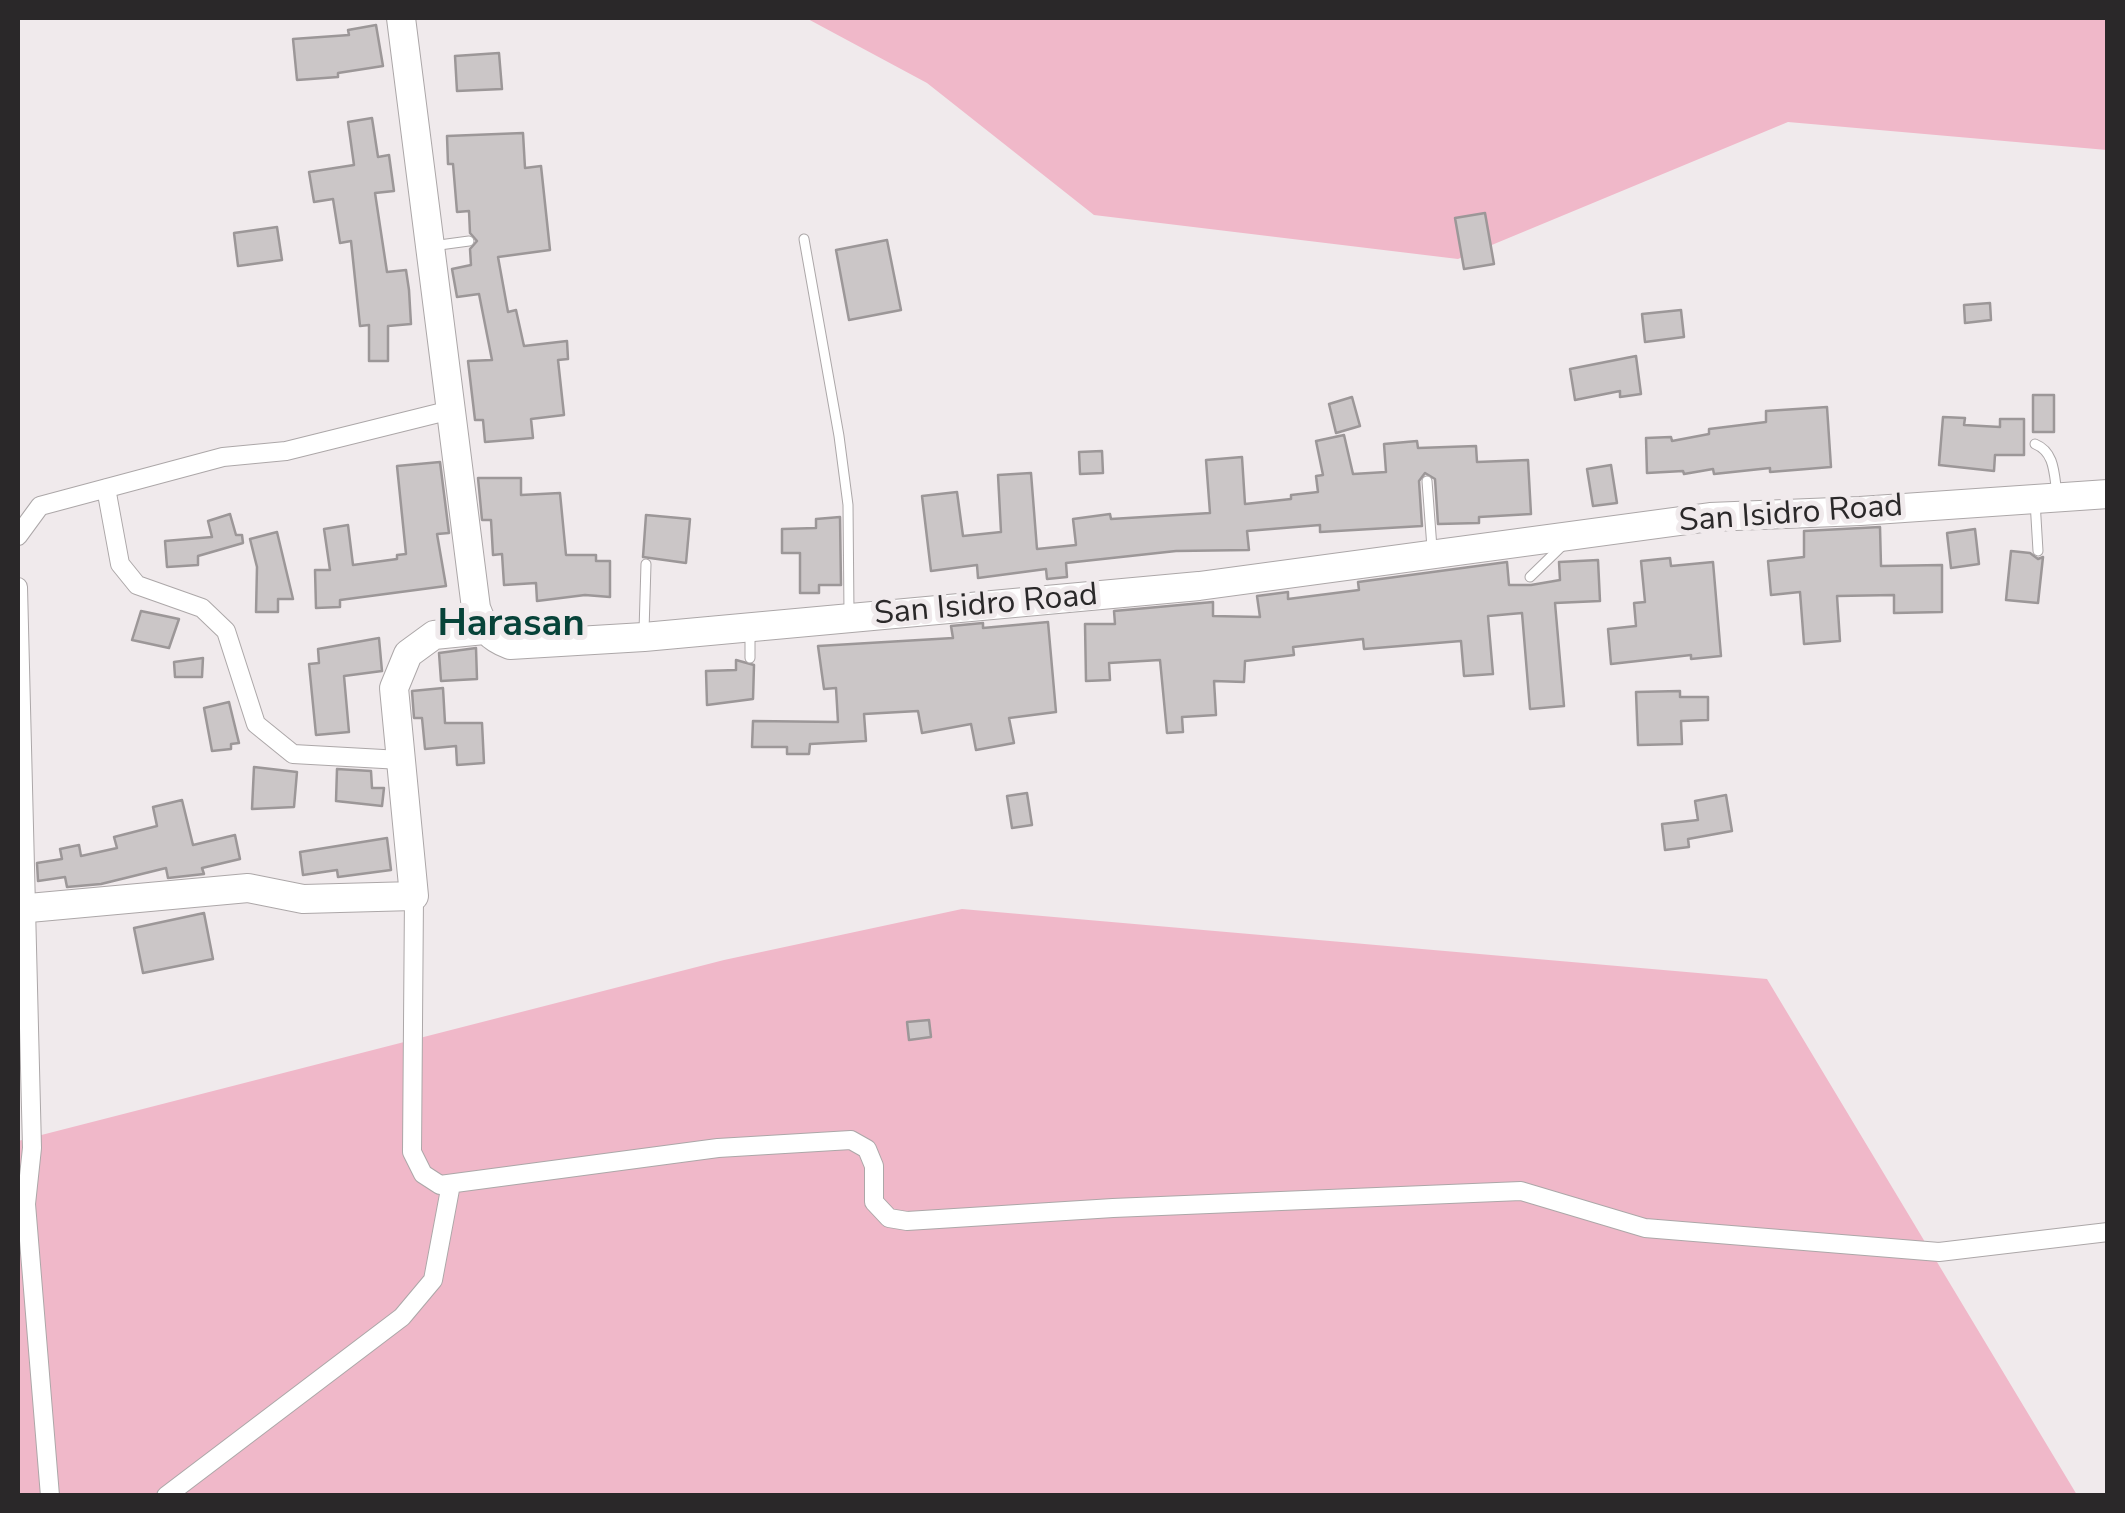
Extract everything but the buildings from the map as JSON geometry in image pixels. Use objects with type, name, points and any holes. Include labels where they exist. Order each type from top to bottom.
[{"type":"street","points":[[401,18],[476,608],[484,630],[434,635],[408,654],[394,688],[414,896],[412,1152],[422,1174],[440,1185],[718,1148],[851,1140],[867,1149],[874,1166],[874,1202],[889,1218],[907,1221],[1521,1191],[1645,1228],[1939,1252],[2108,1232]]},
{"type":"street","points":[[18,536],[40,506],[223,457],[286,450],[450,410]]},
{"type":"street","points":[[106,488],[120,564],[136,584],[202,608],[226,631],[256,724],[293,754],[401,760]]},
{"type":"street","name":"San Isidro Road","points":[[484,630],[510,645],[644,638],[1331,573],[1710,516],[1860,511],[2108,494]]},
{"type":"street","points":[[18,587],[21,908],[32,1148],[26,1204],[50,1496]]},
{"type":"street","points":[[21,908],[248,888],[303,899],[414,896]]},
{"type":"street","points":[[166,1496],[402,1317],[434,1280],[451,1184]]},
{"type":"lane","points":[[804,239],[846,488],[849,619]]},
{"type":"lane","points":[[430,246],[469,241]]},
{"type":"lane","points":[[2035,444],[2046,448],[2051,457],[2038,550]]},
{"type":"lane","points":[[1427,481],[1433,555]]},
{"type":"lane","points":[[1530,577],[1572,536]]},
{"type":"lane","points":[[644,638],[646,564]]},
{"type":"lane","points":[[750,628],[750,658]]},
{"type":"shaded area","points":[[806,18],[2107,18],[2107,150],[1788,122],[1458,259],[1094,215],[927,83]]},
{"type":"shaded area","points":[[962,909],[1767,979],[2077,1495],[18,1496],[18,1141],[724,960]]},
{"type":"district","name":"Harasan","points":[[511,626]]}]
